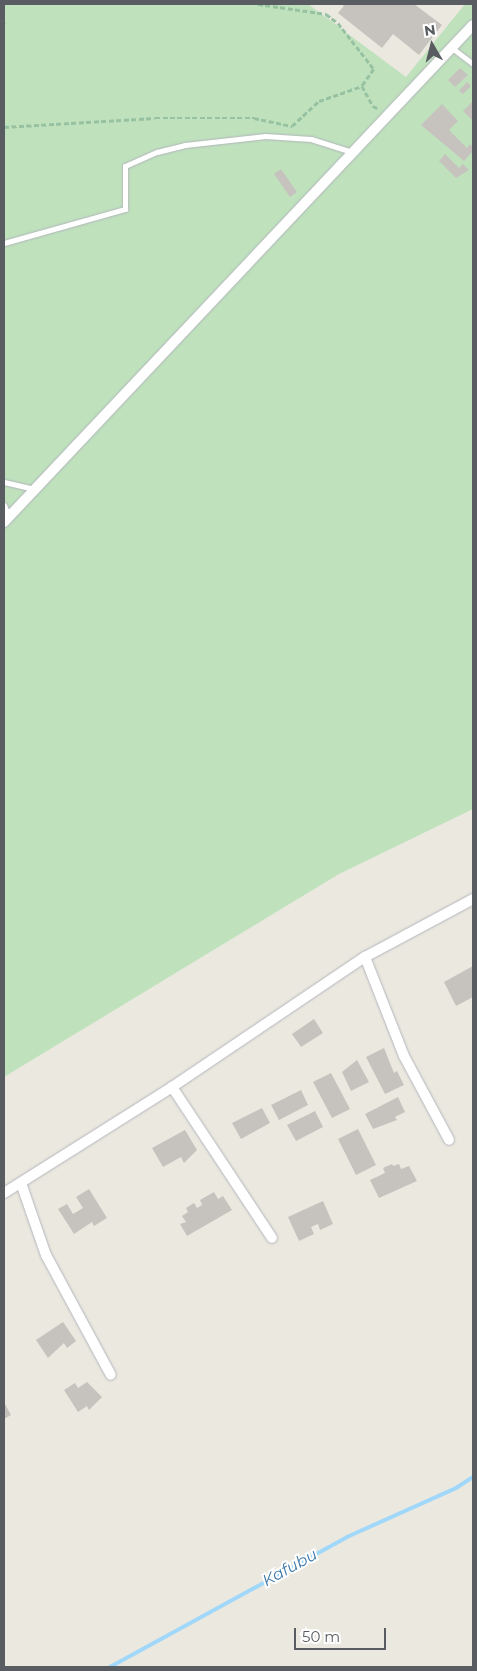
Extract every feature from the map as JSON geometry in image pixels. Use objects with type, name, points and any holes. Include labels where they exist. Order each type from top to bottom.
[{"type":"street","points":[[6,519],[473,25]]},
{"type":"street","points":[[4,1193],[172,1087],[365,957],[473,899]]},
{"type":"street","points":[[365,957],[404,1056],[449,1140]]},
{"type":"street","points":[[172,1087],[272,1238]]},
{"type":"street","points":[[21,1183],[46,1255],[111,1375]]},
{"type":"lane","points":[[452,48],[473,64]]},
{"type":"lane","points":[[4,243],[125,209],[125,166],[157,152],[185,145],[265,136],[311,139],[352,152]]},
{"type":"lane","points":[[4,482],[34,489]]},
{"type":"lane","points":[[4,505],[6,519]]},
{"type":"path","points":[[4,127],[155,118],[254,118],[292,126],[320,101],[362,86],[374,69],[338,23],[326,14],[258,4]]},
{"type":"path","points":[[362,86],[373,106],[383,111]]},
{"type":"green space","points":[[4,4],[308,4],[406,77],[465,4],[473,4],[473,809],[339,874],[4,1077]]},
{"type":"building","points":[[341,4],[414,4],[442,25],[419,55],[393,34],[382,48],[338,13],[344,6]]},
{"type":"building","points":[[460,68],[468,75],[455,87],[448,80]]},
{"type":"building","points":[[467,82],[471,86],[463,94],[459,91]]},
{"type":"building","points":[[473,101],[473,121],[463,111]]},
{"type":"building","points":[[442,104],[458,121],[449,130],[467,148],[470,144],[473,147],[473,151],[464,161],[421,125]]},
{"type":"building","points":[[445,154],[459,168],[463,164],[469,170],[456,178],[439,161]]},
{"type":"building","points":[[281,169],[297,192],[290,197],[274,174]]},
{"type":"building","points":[[473,966],[473,997],[456,1006],[444,982]]},
{"type":"building","points":[[314,1019],[323,1033],[301,1047],[292,1034]]},
{"type":"building","points":[[384,1048],[394,1073],[397,1071],[404,1085],[385,1094],[366,1057]]},
{"type":"building","points":[[357,1060],[369,1082],[351,1091],[342,1072]]},
{"type":"building","points":[[331,1073],[350,1109],[332,1118],[313,1082]]},
{"type":"building","points":[[301,1090],[308,1105],[279,1120],[271,1105]]},
{"type":"building","points":[[398,1097],[405,1112],[395,1117],[397,1120],[373,1129],[365,1114]]},
{"type":"building","points":[[262,1108],[270,1123],[241,1139],[232,1123]]},
{"type":"building","points":[[315,1111],[323,1127],[296,1141],[287,1125]]},
{"type":"building","points":[[358,1129],[376,1165],[356,1175],[338,1139]]},
{"type":"building","points":[[185,1130],[197,1150],[184,1163],[181,1157],[163,1167],[152,1148]]},
{"type":"building","points":[[392,1164],[393,1166],[399,1164],[401,1169],[409,1166],[417,1181],[379,1198],[370,1180],[385,1173],[383,1168]]},
{"type":"building","points":[[89,1189],[107,1218],[94,1226],[92,1222],[74,1234],[58,1209],[67,1204],[73,1214],[83,1208],[76,1197]]},
{"type":"building","points":[[214,1192],[218,1199],[223,1196],[232,1210],[187,1236],[180,1224],[186,1222],[182,1216],[188,1212],[186,1208],[194,1203],[197,1208],[202,1205],[200,1200]]},
{"type":"building","points":[[323,1201],[333,1224],[320,1230],[318,1224],[311,1227],[314,1234],[299,1241],[288,1217]]},
{"type":"building","points":[[63,1322],[76,1341],[67,1348],[64,1343],[48,1358],[36,1340]]},
{"type":"building","points":[[87,1382],[102,1397],[89,1410],[87,1406],[78,1412],[64,1390],[75,1383],[78,1388]]},
{"type":"building","points":[[4,1402],[11,1415],[4,1419]]},
{"type":"waterway","name":"Kafubu","points":[[110,1667],[347,1537],[456,1488],[473,1477]]}]
